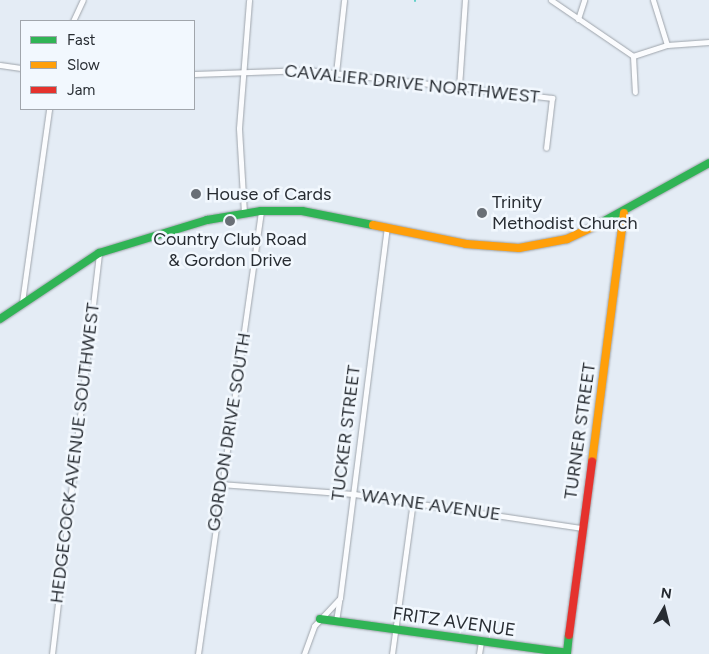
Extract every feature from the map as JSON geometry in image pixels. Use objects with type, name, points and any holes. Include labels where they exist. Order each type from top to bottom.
[{"type":"main road","points":[[0,319],[22,302],[99,253],[171,229],[244,213],[260,211],[339,215],[466,244],[519,248],[567,239],[624,213],[709,164]]},
{"type":"main road","name":"TURNER STREET","points":[[566,652],[624,213]]},
{"type":"main road","points":[[320,619],[336,621]]},
{"type":"main road","name":"FRITZ AVENUE","points":[[336,621],[566,652]]},
{"type":"street","points":[[73,20],[83,0]]},
{"type":"street","points":[[244,213],[239,145],[242,73],[249,0]]},
{"type":"street","points":[[336,73],[344,0]]},
{"type":"street","points":[[459,87],[465,0]]},
{"type":"street","points":[[551,0],[633,56]]},
{"type":"street","points":[[578,19],[584,0]]},
{"type":"street","points":[[654,0],[667,45]]},
{"type":"street","points":[[633,56],[667,45],[709,42]]},
{"type":"street","points":[[633,56],[635,92]]},
{"type":"street","points":[[0,65],[20,68]]},
{"type":"street","name":"CAVALIER DRIVE NORTHWEST","points":[[195,74],[336,73],[552,98],[546,148]]},
{"type":"street","points":[[22,302],[49,110]]},
{"type":"street","name":"GORDON DRIVE SOUTH","points":[[198,654],[220,484],[260,211]]},
{"type":"street","name":"TUCKER STREET","points":[[336,621],[354,494],[387,227]]},
{"type":"street","name":"HEDGECOCK AVENUE SOUTHWEST","points":[[52,654],[99,253]]},
{"type":"street","name":"WAYNE AVENUE","points":[[220,484],[354,494],[413,501],[582,528]]},
{"type":"street","points":[[392,654],[413,501]]},
{"type":"street","points":[[304,654],[320,619],[340,598]]},
{"type":"street","points":[[479,654],[481,641]]},
{"type":"traffic: fast","points":[[595,226],[709,163]]},
{"type":"traffic: fast","points":[[0,319],[99,253],[207,220],[261,211],[302,211],[373,225]]},
{"type":"traffic: fast","points":[[320,619],[567,653],[569,635]]},
{"type":"traffic: slow","points":[[592,462],[624,213]]},
{"type":"traffic: slow","points":[[373,225],[466,244],[519,248],[567,239],[595,226]]},
{"type":"traffic: jam","points":[[569,635],[592,462]]},
{"type":"place","name":"House of Cards","points":[[196,194]]},
{"type":"place","name":"Trinity Methodist Church","points":[[482,213]]},
{"type":"place","name":"Country Club Road & Gordon Drive","points":[[230,221]]}]
